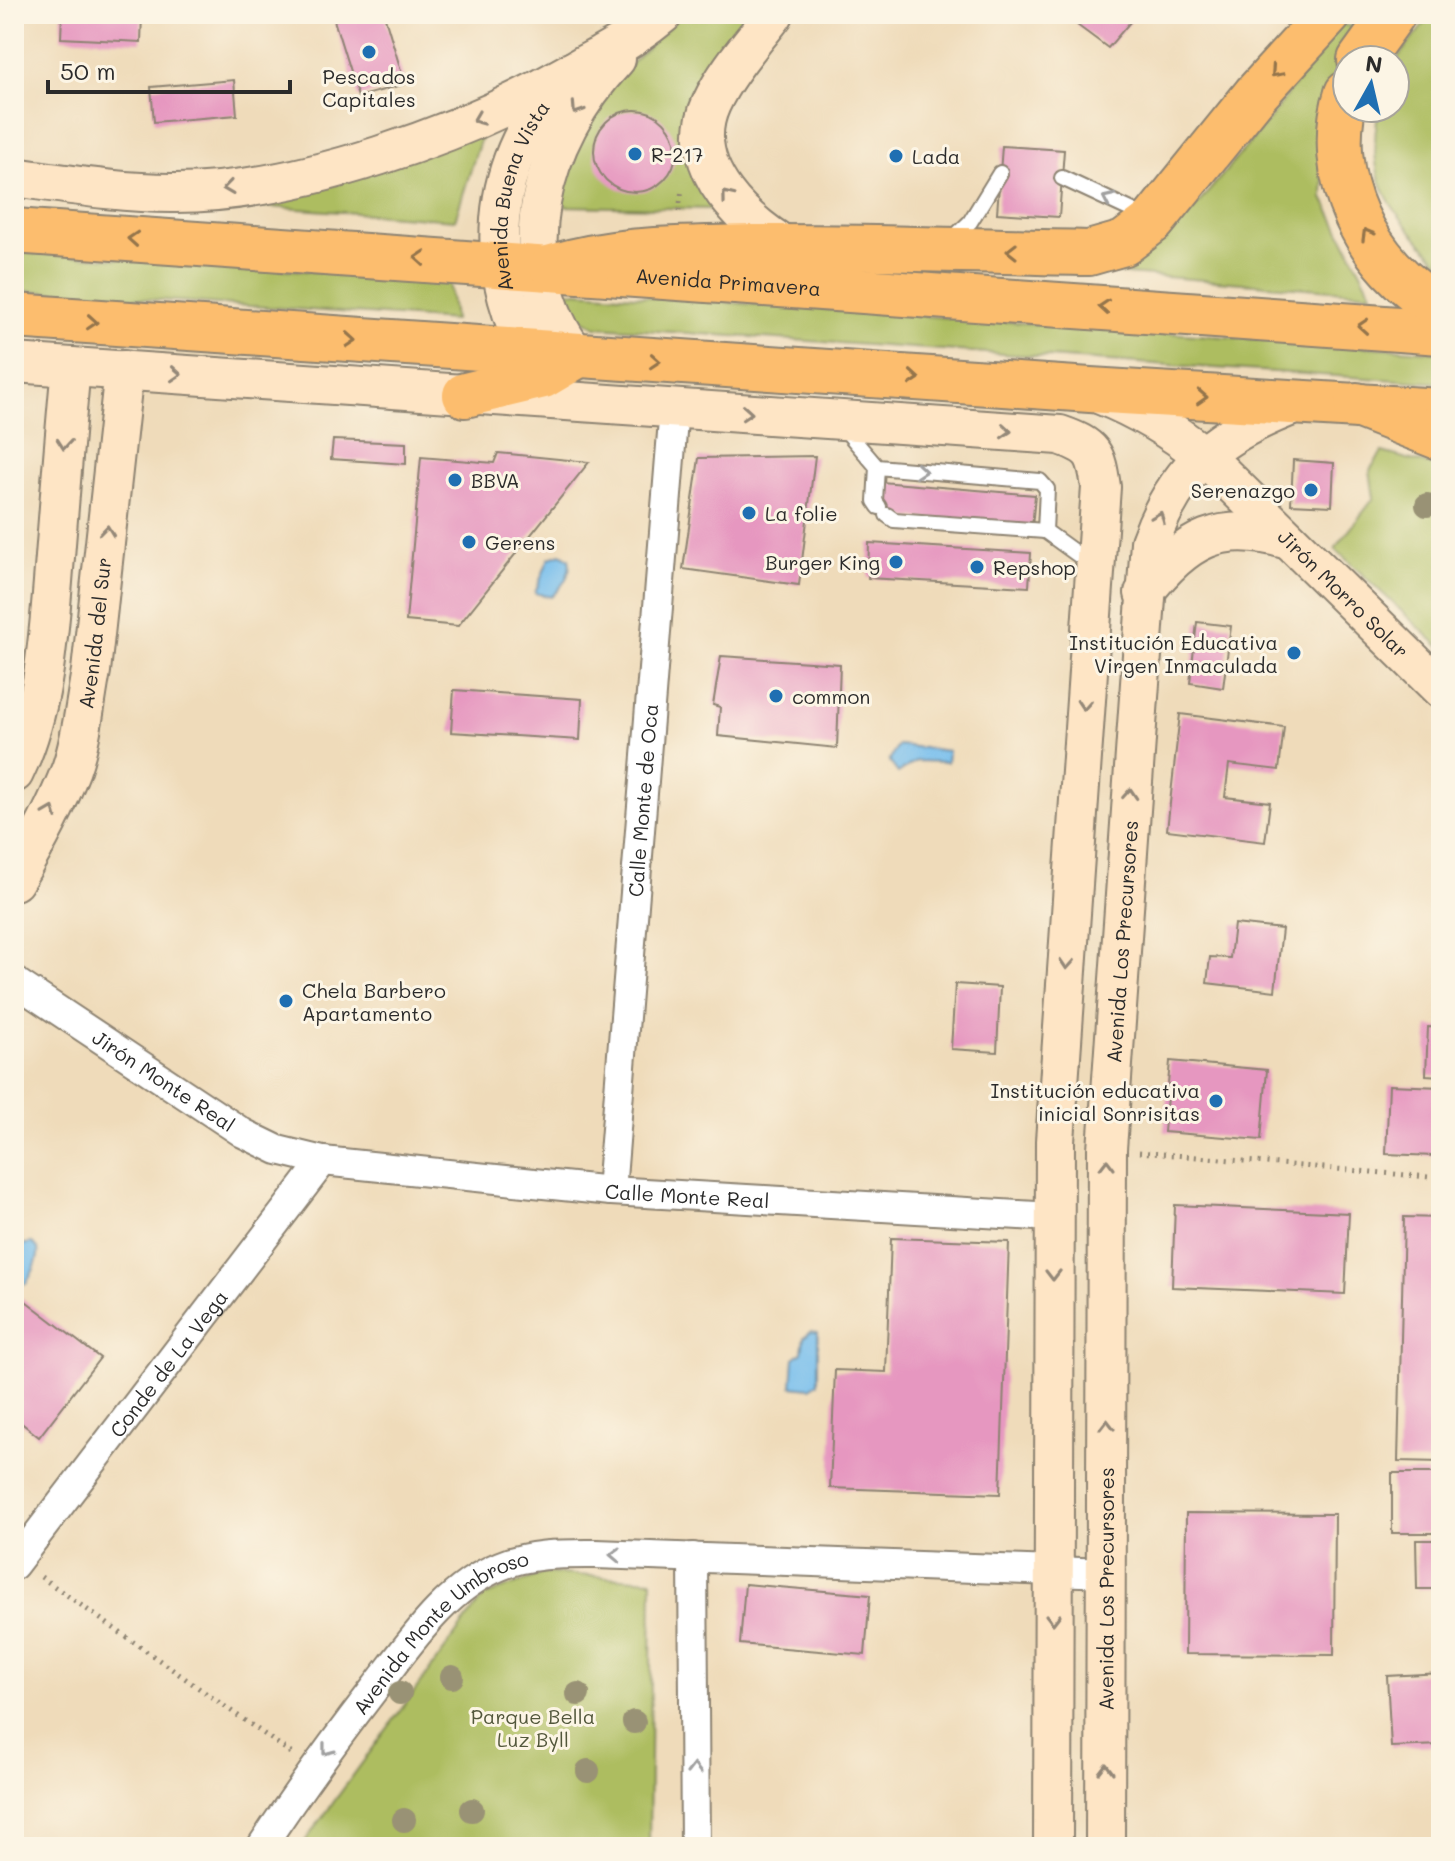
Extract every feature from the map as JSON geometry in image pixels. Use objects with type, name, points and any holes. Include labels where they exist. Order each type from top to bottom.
[{"type":"main road","points":[[529,265],[633,249],[786,247],[1089,253],[1124,243],[1153,221],[1255,95],[1329,14]]},
{"type":"main road","points":[[1371,44],[1393,14]]},
{"type":"main road","points":[[1341,124],[1339,137],[1343,178],[1356,216],[1377,251],[1400,278],[1441,307]]},
{"type":"main road","name":"Avenida Primavera","points":[[14,231],[529,265],[1441,332]]},
{"type":"main road","points":[[14,316],[553,371],[1090,390],[1441,411]]},
{"type":"main road","points":[[465,395],[553,371]]},
{"type":"main road","points":[[1357,405],[1441,438]]},
{"type":"street","points":[[774,14],[723,82],[709,107],[704,134],[708,162],[722,192],[742,213],[786,247],[869,290]]},
{"type":"street","name":"Avenida Buena Vista","points":[[553,371],[557,330],[529,265],[498,215],[516,150],[540,107],[573,71],[654,21]]},
{"type":"street","name":"Avenida Buena Vista","points":[[553,371],[513,322],[551,164],[573,113],[603,73],[654,21]]},
{"type":"street","points":[[14,177],[172,193],[227,189],[320,171],[412,144],[525,98],[573,71]]},
{"type":"street","points":[[14,363],[465,395]]},
{"type":"street","points":[[14,773],[23,755],[39,693],[48,636],[71,367]]},
{"type":"street","name":"Avenida del Sur","points":[[14,881],[43,833],[71,768],[83,714],[91,671],[124,370]]},
{"type":"street","points":[[553,371],[674,408],[1060,435],[1086,444],[1097,460],[1101,487],[1087,656],[1053,1217],[1053,1847]]},
{"type":"street","name":"Jirón Morro Solar","points":[[1090,390],[1135,408],[1170,429],[1203,455],[1441,689]]},
{"type":"street","name":"Avenida Los Precursores","points":[[1105,1847],[1107,1149],[1139,657],[1150,542],[1162,508],[1176,485],[1203,455],[1234,432],[1303,402]]},
{"type":"street","name":"Calle Monte de Oca","points":[[611,1191],[674,408]]},
{"type":"street","points":[[1144,593],[1167,563],[1193,543],[1224,532],[1259,531],[1289,540]]},
{"type":"street","points":[[1087,656],[1096,632],[1113,628],[1122,629],[1130,636],[1139,657]]},
{"type":"street","name":"Jirón Monte Real","points":[[14,981],[243,1133],[278,1150],[323,1161]]},
{"type":"street","name":"Calle Monte Real","points":[[323,1161],[611,1191],[1053,1217]]},
{"type":"street","name":"Conde de La Vega","points":[[16,1562],[323,1161]]},
{"type":"street","name":"Avenida Monte Umbroso","points":[[261,1847],[313,1769],[421,1628],[455,1593],[500,1566],[544,1555],[693,1557],[1107,1573]]},
{"type":"street","points":[[693,1557],[695,1847]]},
{"type":"lane","points":[[941,250],[970,222],[1000,173]]},
{"type":"lane","points":[[1062,178],[1153,221]]},
{"type":"lane","points":[[837,419],[877,467],[875,501],[894,520],[1045,531],[1095,567]]},
{"type":"lane","points":[[877,467],[1040,481],[1047,489],[1045,531]]},
{"type":"path","points":[[1107,1149],[1441,1178]]},
{"type":"path","points":[[16,1562],[313,1769]]},
{"type":"green space","points":[[682,14],[752,14],[691,100],[693,162],[714,209],[561,206],[568,151],[604,89]]},
{"type":"green space","points":[[1432,14],[1441,14],[1441,264],[1409,228],[1386,195],[1375,158],[1377,124],[1411,124],[1411,44],[1408,44]]},
{"type":"green space","points":[[1338,24],[1354,27],[1347,44],[1331,44],[1323,198],[1372,293],[1113,273],[1161,242],[1187,217],[1269,120]]},
{"type":"green space","points":[[482,134],[455,220],[242,205]]},
{"type":"green space","points":[[14,252],[449,280],[454,320],[14,290]]},
{"type":"green space","points":[[564,291],[1441,352],[1441,383],[596,327],[572,313]]},
{"type":"green space","points":[[1382,452],[1441,468],[1441,648],[1335,549],[1374,498],[1370,470]]},
{"type":"green space","name":"Parque Bella Luz Byll","points":[[544,1573],[652,1580],[649,1847],[301,1847],[483,1597]]},
{"type":"water","points":[[561,554],[569,559],[570,564],[562,585],[551,597],[535,593],[549,558]]},
{"type":"water","points":[[898,745],[948,751],[947,762],[916,761],[898,773],[889,761]]},
{"type":"water","points":[[32,1243],[38,1248],[33,1271],[26,1284],[14,1282],[14,1246]]},
{"type":"water","points":[[811,1331],[818,1332],[818,1383],[810,1388],[792,1386],[794,1358],[802,1352],[804,1337]]},
{"type":"building","points":[[62,14],[142,14],[141,42],[61,38]]},
{"type":"building","name":"Pescados Capitales","points":[[356,14],[384,14],[405,84],[358,97],[334,20]]},
{"type":"building","points":[[1081,14],[1137,14],[1108,48],[1077,25]]},
{"type":"building","points":[[234,80],[237,115],[154,122],[151,87]]},
{"type":"building","name":"R-217","points":[[627,110],[643,110],[658,117],[669,128],[676,151],[673,167],[664,180],[643,192],[627,192],[612,185],[601,174],[594,159],[594,143],[601,128],[612,117]]},
{"type":"building","points":[[1002,146],[1064,150],[1059,217],[997,213]]},
{"type":"building","points":[[333,440],[406,443],[406,464],[331,459]]},
{"type":"building","name":"Gerens","points":[[498,453],[589,462],[458,626],[406,621],[421,457],[494,463]]},
{"type":"building","name":"La folie","points":[[815,456],[799,585],[683,569],[699,458]]},
{"type":"building","points":[[1293,460],[1334,463],[1332,506],[1291,504]]},
{"type":"building","points":[[881,482],[1035,495],[1032,527],[878,515]]},
{"type":"building","name":"Repshop","points":[[869,543],[1031,553],[1029,587],[868,578]]},
{"type":"building","points":[[1197,622],[1231,626],[1223,688],[1190,683]]},
{"type":"building","name":"common","points":[[721,656],[840,664],[837,748],[718,736],[720,707],[713,705]]},
{"type":"building","points":[[454,690],[582,699],[580,740],[451,732]]},
{"type":"building","points":[[1180,714],[1284,727],[1279,770],[1229,764],[1225,797],[1270,802],[1265,842],[1167,830]]},
{"type":"building","points":[[1234,924],[1282,929],[1275,991],[1207,983],[1210,957],[1230,958]]},
{"type":"building","points":[[955,984],[1000,987],[997,1052],[951,1049]]},
{"type":"building","points":[[1428,1027],[1441,1028],[1441,1076],[1426,1075]]},
{"type":"building","name":"Institución educativa inicial Sonrisitas","points":[[1170,1061],[1267,1070],[1261,1140],[1164,1132]]},
{"type":"building","points":[[1389,1085],[1441,1087],[1441,1122],[1436,1121],[1435,1156],[1386,1154]]},
{"type":"building","points":[[1175,1205],[1349,1213],[1345,1294],[1172,1287]]},
{"type":"building","points":[[1404,1217],[1441,1218],[1441,1462],[1398,1461]]},
{"type":"building","points":[[891,1238],[1009,1242],[1000,1494],[830,1488],[835,1370],[886,1372]]},
{"type":"building","points":[[14,1292],[100,1358],[39,1437],[14,1417]]},
{"type":"building","points":[[1392,1473],[1441,1473],[1441,1533],[1392,1533]]},
{"type":"building","points":[[1186,1513],[1335,1514],[1334,1655],[1185,1654]]},
{"type":"building","points":[[1416,1540],[1441,1540],[1441,1589],[1417,1589]]},
{"type":"building","points":[[745,1584],[870,1595],[865,1655],[740,1644]]},
{"type":"building","points":[[1441,1673],[1441,1745],[1391,1747],[1387,1676]]},
{"type":"place","name":"Pescados Capitales","points":[[369,52]]},
{"type":"place","name":"R-217","points":[[635,154]]},
{"type":"place","name":"Lada","points":[[896,156]]},
{"type":"place","name":"BBVA","points":[[455,480]]},
{"type":"place","name":"Serenazgo","points":[[1311,490]]},
{"type":"place","name":"La folie","points":[[749,513]]},
{"type":"place","name":"Gerens","points":[[469,542]]},
{"type":"place","name":"Burger King","points":[[896,562]]},
{"type":"place","name":"Repshop","points":[[977,567]]},
{"type":"place","name":"Institución Educativa Virgen Inmaculada","points":[[1294,653]]},
{"type":"place","name":"common","points":[[776,696]]},
{"type":"place","name":"Chela Barbero Apartamento","points":[[286,1001]]},
{"type":"place","name":"Institución educativa inicial Sonrisitas","points":[[1216,1101]]}]
